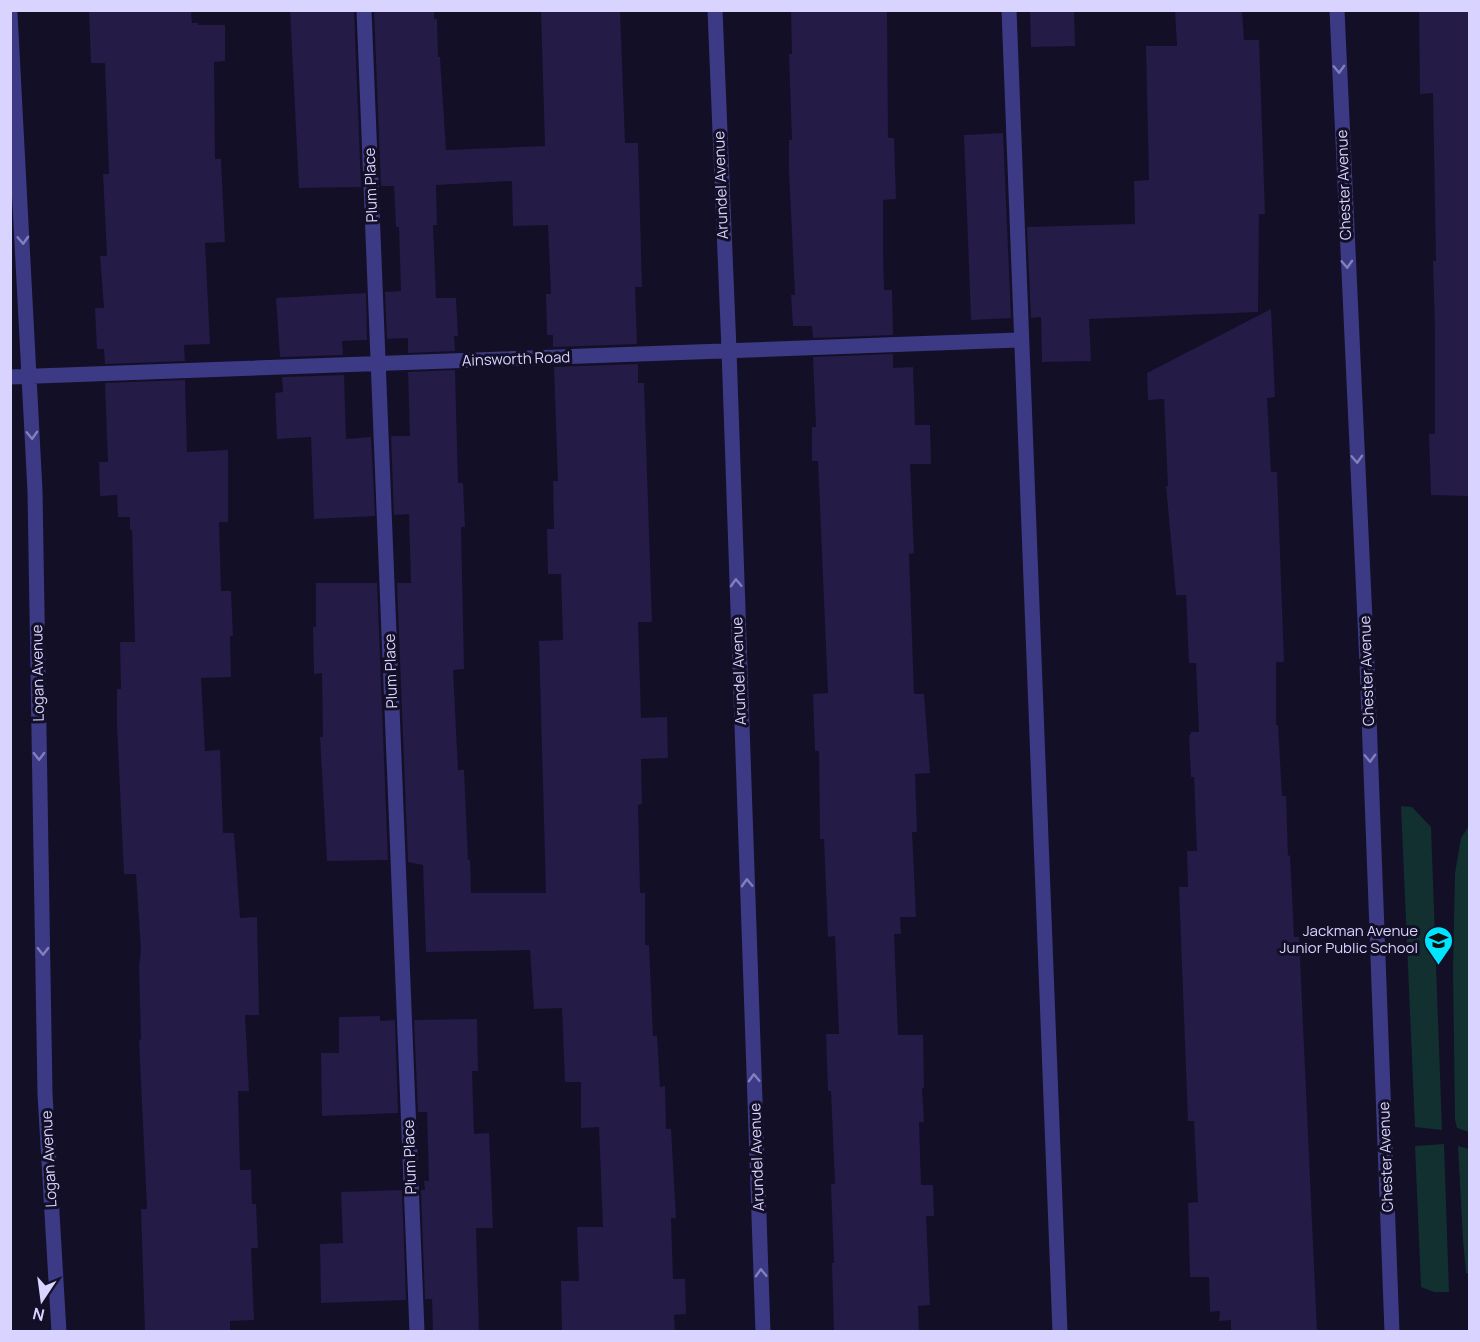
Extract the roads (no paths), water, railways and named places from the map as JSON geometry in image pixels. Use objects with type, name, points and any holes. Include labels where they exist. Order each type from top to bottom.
[{"type":"street","name":"Plum Place","points":[[364,10],[417,1332]]},
{"type":"street","name":"Arundel Avenue","points":[[715,10],[763,1332]]},
{"type":"street","points":[[1009,10],[1060,1332]]},
{"type":"street","name":"Chester Avenue","points":[[1337,10],[1366,652],[1392,1332]]},
{"type":"street","name":"Logan Avenue","points":[[10,14],[35,491],[45,1094],[59,1332]]},
{"type":"street","name":"Ainsworth Road","points":[[10,377],[1021,340]]},
{"type":"place","name":"Jackman Avenue Junior Public School","points":[[1439,966]]}]
